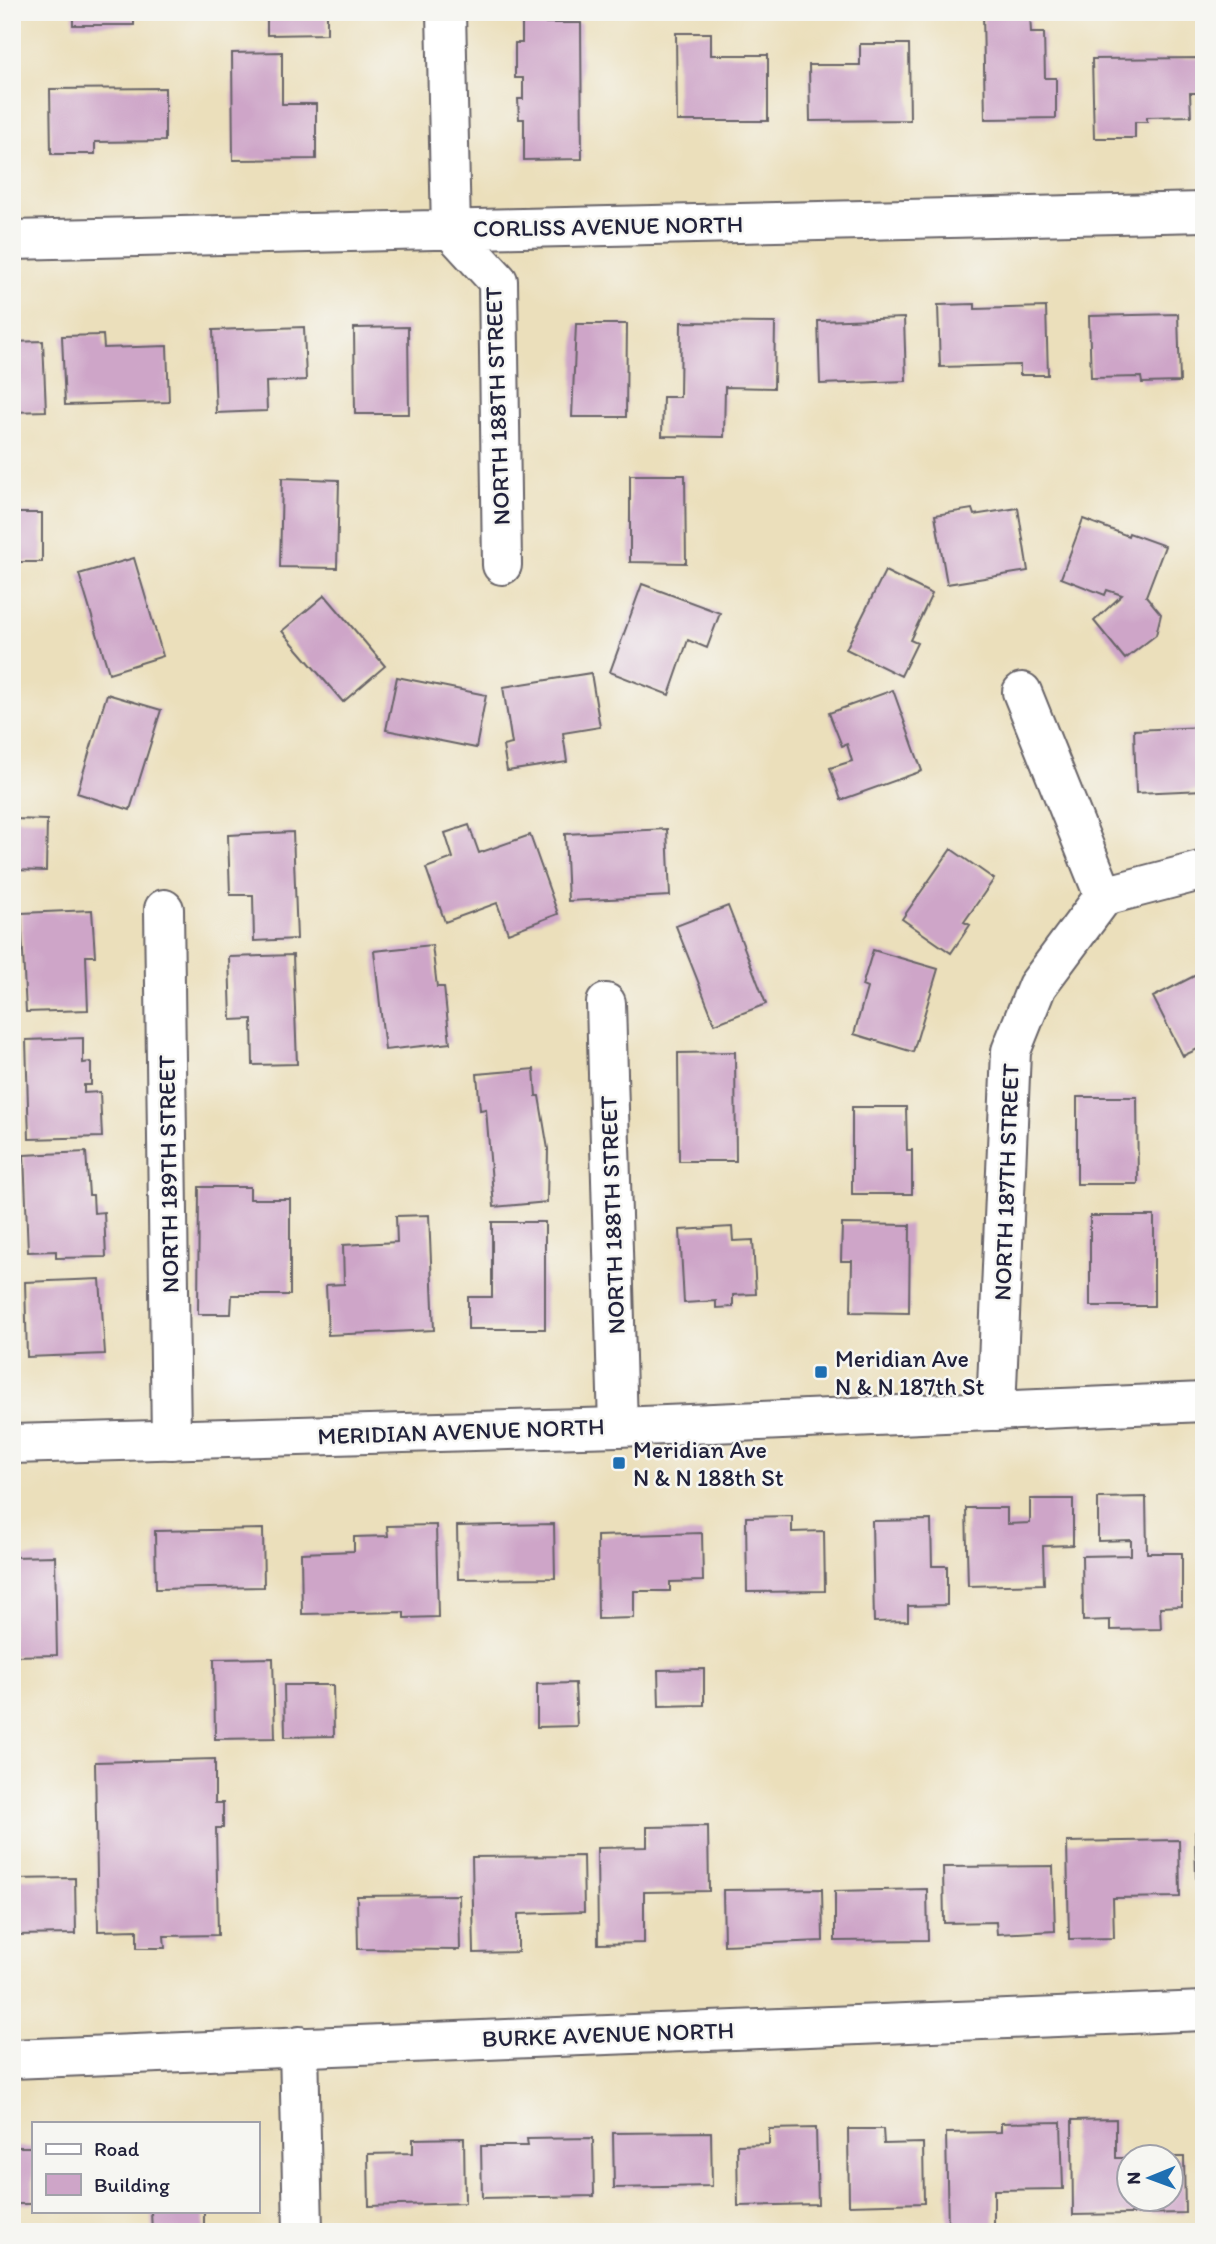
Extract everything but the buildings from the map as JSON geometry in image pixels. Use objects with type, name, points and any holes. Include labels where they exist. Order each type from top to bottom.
[{"type":"street","points":[[446,12],[451,230]]},
{"type":"street","name":"CORLISS AVENUE NORTH","points":[[12,240],[1204,212]]},
{"type":"street","name":"NORTH 188TH STREET","points":[[451,230],[498,281],[502,565]]},
{"type":"street","points":[[1022,692],[1104,896],[1204,870]]},
{"type":"street","name":"NORTH 187TH STREET","points":[[996,1411],[1012,1051],[1037,986],[1104,896]]},
{"type":"street","name":"NORTH 189TH STREET","points":[[164,909],[171,1440]]},
{"type":"street","name":"NORTH 188TH STREET","points":[[606,1003],[618,1427]]},
{"type":"street","name":"MERIDIAN AVENUE NORTH","points":[[12,1444],[618,1427],[1204,1402]]},
{"type":"street","name":"BURKE AVENUE NORTH","points":[[12,2059],[1204,2011]]},
{"type":"street","points":[[299,2046],[303,2232]]},
{"type":"place","name":"Meridian Ave N & N 187th St","points":[[821,1372]]},
{"type":"place","name":"Meridian Ave N & N 188th St","points":[[619,1463]]}]
